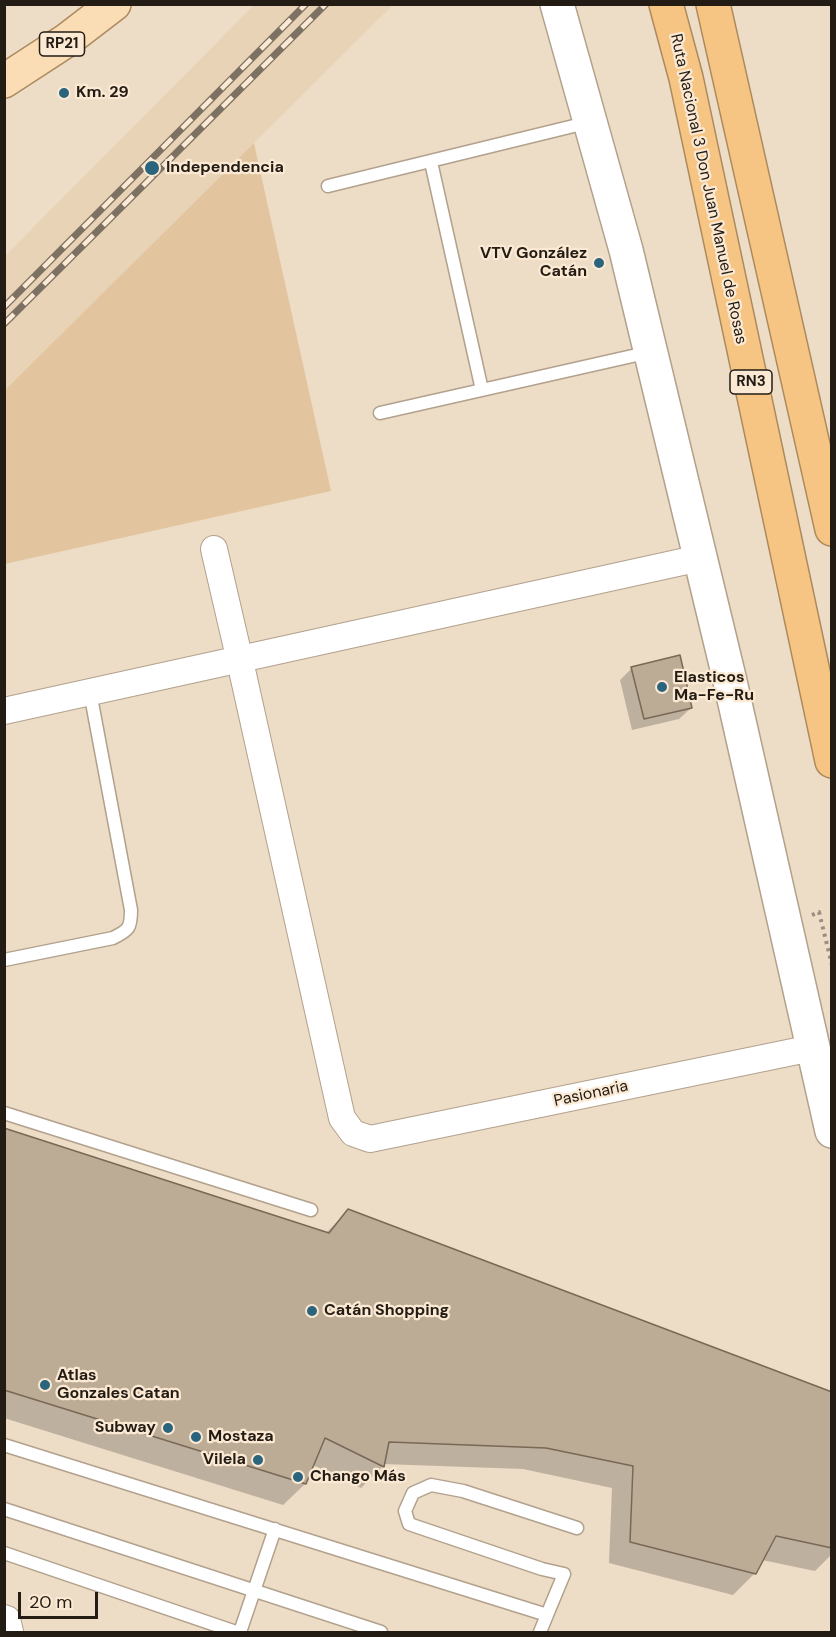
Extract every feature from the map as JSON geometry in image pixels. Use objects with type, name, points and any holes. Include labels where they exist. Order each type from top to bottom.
[{"type":"highway","name":"Ruta Nacional 3 Don Juan Manuel de Rosas","points":[[666,4],[686,78],[831,761]]},
{"type":"highway","name":"RN3","points":[[712,4],[831,529]]},
{"type":"main road","name":"RP21","points":[[6,80],[67,40],[114,4]]},
{"type":"street","points":[[557,4],[626,250],[729,677],[831,1131]]},
{"type":"street","points":[[214,549],[240,661]]},
{"type":"street","points":[[4,711],[240,661],[700,558]]},
{"type":"street","name":"Pasionaria","points":[[240,661],[342,1118],[353,1133],[370,1139],[812,1048]]},
{"type":"lane","points":[[328,186],[591,122]]},
{"type":"lane","points":[[431,162],[482,390]]},
{"type":"lane","points":[[380,413],[650,352]]},
{"type":"lane","points":[[4,960],[113,938],[126,931],[131,922],[131,910],[90,692]]},
{"type":"lane","points":[[4,1113],[311,1210]]},
{"type":"lane","points":[[4,1444],[548,1615]]},
{"type":"lane","points":[[540,1632],[564,1574],[542,1569],[409,1524],[405,1511],[413,1492],[430,1485],[463,1491],[577,1528]]},
{"type":"lane","points":[[4,1509],[381,1632]]},
{"type":"lane","points":[[4,1553],[238,1632],[255,1590],[275,1529]]},
{"type":"shaded area","points":[[255,4],[393,5],[5,390],[5,256]]},
{"type":"shaded area","points":[[254,143],[331,491],[5,564],[5,390]]},
{"type":"building","name":"Elasticos Ma-Fe-Ru","points":[[680,655],[692,708],[644,719],[631,667]]},
{"type":"building","name":"Catán Shopping","points":[[4,1128],[329,1233],[348,1209],[832,1392],[832,1548],[776,1536],[756,1574],[630,1542],[633,1466],[546,1448],[389,1442],[384,1467],[325,1438],[306,1484],[4,1390]]},
{"type":"railway","points":[[4,307],[306,4]]},
{"type":"railway","points":[[4,324],[326,4]]},
{"type":"place","name":"Km. 29","points":[[64,93]]},
{"type":"place","name":"Independencia","points":[[152,168]]},
{"type":"place","name":"VTV González Catán","points":[[599,263]]},
{"type":"place","name":"Elasticos Ma-Fe-Ru","points":[[662,687]]},
{"type":"place","name":"Catán Shopping","points":[[312,1311]]},
{"type":"place","name":"Atlas Gonzales Catan","points":[[45,1385]]},
{"type":"place","name":"Subway","points":[[168,1428]]},
{"type":"place","name":"Mostaza","points":[[196,1437]]},
{"type":"place","name":"Vilela","points":[[258,1460]]},
{"type":"place","name":"Chango Más","points":[[298,1477]]}]
